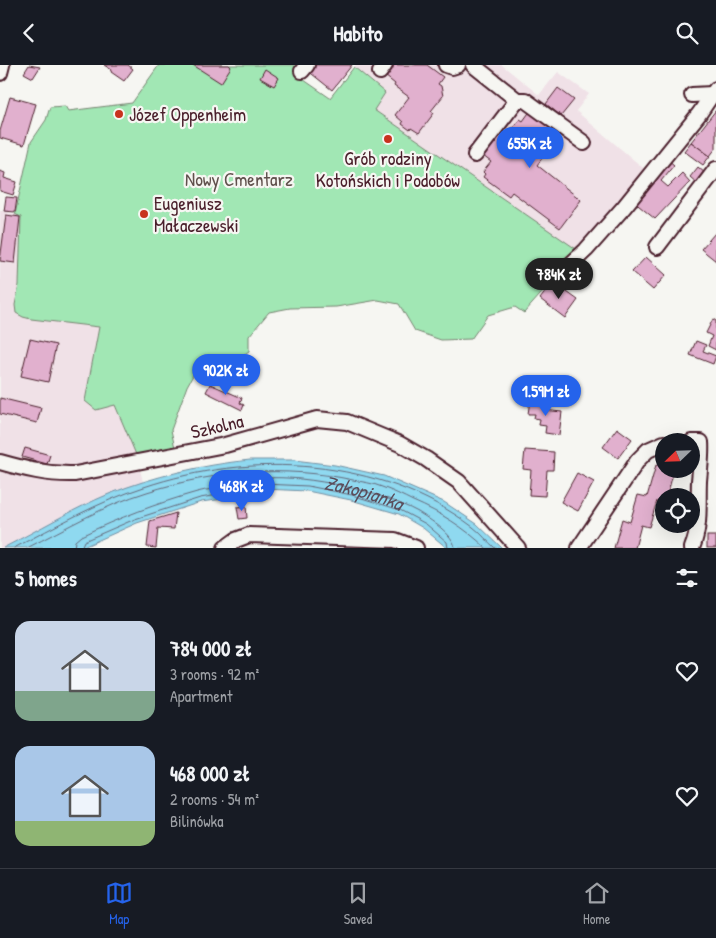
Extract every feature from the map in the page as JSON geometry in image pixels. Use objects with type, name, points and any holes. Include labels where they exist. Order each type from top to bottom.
[{"type":"street","points":[[0,73],[2,65]]},
{"type":"street","points":[[446,65],[452,67],[458,65]]},
{"type":"street","points":[[473,65],[517,100],[525,100],[584,143]]},
{"type":"street","points":[[692,95],[714,91]]},
{"type":"street","points":[[556,278],[586,250],[624,207],[699,114],[714,91]]},
{"type":"street","points":[[475,155],[517,100]]},
{"type":"street","points":[[657,247],[716,169]]},
{"type":"street","name":"Szkolna","points":[[0,462],[38,472],[75,474],[225,445],[317,419],[339,421],[374,432],[400,444],[440,469],[459,483],[518,548]]},
{"type":"street","points":[[700,442],[702,459],[700,473]]},
{"type":"street","points":[[579,548],[638,460],[648,450],[655,447]]},
{"type":"street","points":[[692,548],[698,525],[699,478]]},
{"type":"street","points":[[225,548],[236,540],[249,535],[395,540],[416,548]]},
{"type":"shaded area","points":[[356,65],[502,65],[539,95],[558,72],[589,94],[576,111],[648,172],[581,253],[373,110],[385,93],[354,67]]},
{"type":"shaded area","points":[[0,210],[21,216],[19,285],[15,305],[31,319],[99,327],[85,401],[115,405],[137,457],[143,482],[108,495],[3,548],[0,548]]},
{"type":"green space","name":"Nowy Cmentarz","points":[[159,65],[300,65],[294,73],[330,98],[354,67],[385,93],[374,110],[579,251],[524,313],[515,307],[488,315],[471,339],[441,340],[415,331],[399,304],[378,300],[336,307],[290,308],[269,312],[249,336],[249,351],[236,359],[226,362],[202,359],[187,386],[171,430],[175,448],[137,457],[115,405],[96,410],[85,401],[99,327],[31,319],[16,313],[15,305],[19,285],[21,217],[15,214],[31,142],[46,120],[50,107],[65,106],[68,111],[132,103]]},
{"type":"water","name":"Zakopianka","points":[[250,460],[294,460],[335,465],[384,476],[444,502],[477,524],[502,548],[447,548],[423,528],[399,514],[351,500],[307,491],[264,489],[231,498],[201,502],[137,523],[81,548],[3,548],[82,506],[109,494],[178,472]]},
{"type":"building","points":[[29,65],[40,67],[33,78],[24,73]]},
{"type":"building","points":[[104,65],[128,65],[133,69],[124,81]]},
{"type":"building","points":[[193,65],[229,65],[231,67],[221,83]]},
{"type":"building","points":[[310,65],[352,65],[332,90],[307,70]]},
{"type":"building","points":[[394,65],[427,65],[443,77],[438,84],[441,86],[443,96],[431,111],[434,113],[419,133],[411,128],[410,130],[402,124],[403,122],[395,115],[409,97],[394,86],[395,84],[385,76]]},
{"type":"building","points":[[265,69],[279,78],[274,86],[260,78]]},
{"type":"building","points":[[558,88],[574,100],[561,116],[546,104]]},
{"type":"building","points":[[10,97],[36,104],[24,145],[0,138],[0,131]]},
{"type":"building","points":[[531,110],[561,133],[537,165],[581,200],[560,228],[512,192],[509,196],[483,177],[485,174],[483,172],[491,162],[483,156],[502,131],[507,135],[520,119],[523,121]]},
{"type":"building","points":[[716,110],[716,148],[710,156],[691,142]]},
{"type":"building","points":[[691,142],[710,156],[703,165],[684,151]]},
{"type":"building","points":[[667,159],[674,165],[661,181],[668,187],[682,173],[690,182],[655,219],[633,201]]},
{"type":"building","points":[[698,167],[706,174],[698,184],[690,177]]},
{"type":"building","points":[[0,171],[5,173],[4,178],[17,182],[13,195],[0,191]]},
{"type":"building","points":[[6,197],[17,198],[15,212],[4,211]]},
{"type":"building","points":[[6,215],[20,217],[15,263],[0,261]]},
{"type":"building","points":[[716,232],[716,261],[701,249]]},
{"type":"building","points":[[646,257],[666,275],[653,290],[632,272]]},
{"type":"building","points":[[553,282],[578,300],[565,318],[540,299]]},
{"type":"building","points":[[713,319],[716,321],[716,350],[708,346],[712,336],[706,333]]},
{"type":"building","points":[[30,339],[56,345],[48,382],[21,376]]},
{"type":"building","points":[[696,341],[706,345],[703,351],[716,356],[713,364],[690,355]]},
{"type":"building","points":[[210,384],[242,398],[240,403],[244,405],[242,410],[206,392]]},
{"type":"building","points":[[0,398],[41,408],[37,423],[0,414]]},
{"type":"building","points":[[530,400],[545,401],[544,410],[562,412],[559,435],[545,433],[546,426],[539,425],[540,419],[534,418],[535,414],[528,414]]},
{"type":"building","points":[[617,428],[632,439],[618,458],[603,447]]},
{"type":"building","points":[[25,448],[50,455],[47,464],[22,457]]},
{"type":"building","points":[[525,450],[554,452],[553,470],[547,470],[545,496],[529,495],[531,470],[523,469]]},
{"type":"building","points":[[655,469],[655,478],[672,478],[669,488],[655,488],[655,508],[649,527],[641,525],[635,548],[614,548],[622,519],[630,522],[638,495],[647,497]]},
{"type":"building","points":[[577,473],[594,482],[578,511],[561,502]]},
{"type":"building","points":[[246,506],[247,518],[239,519],[237,507]]},
{"type":"building","points":[[176,513],[174,529],[158,528],[156,548],[147,547],[150,521]]},
{"type":"building","points":[[707,536],[716,536],[716,548],[707,548]]},
{"type":"place","name":"Józef Oppenheim","points":[[119,114]]},
{"type":"place","name":"Grób rodziny Kotońskich i Podobów","points":[[388,139]]},
{"type":"place","name":"Eugeniusz Małaczewski","points":[[144,214]]}]
